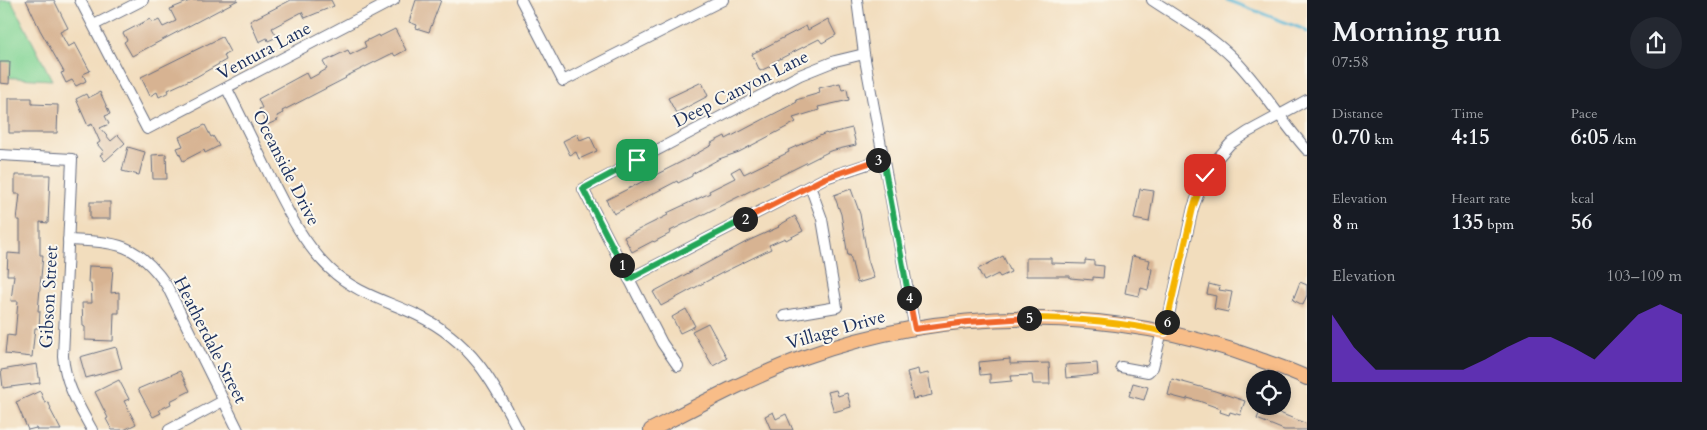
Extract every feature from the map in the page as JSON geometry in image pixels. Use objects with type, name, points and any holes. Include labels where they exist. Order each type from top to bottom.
[{"type":"main road","name":"Village Drive","points":[[651,430],[733,387],[806,356],[849,343],[915,329],[986,320],[1048,318],[1122,324],[1164,331],[1238,352],[1307,378]]},
{"type":"street","points":[[80,0],[94,25],[143,0]]},
{"type":"street","name":"Ventura Lane","points":[[94,25],[148,129],[395,0]]},
{"type":"street","points":[[521,0],[563,81],[723,0]]},
{"type":"street","points":[[857,0],[864,54],[915,329]]},
{"type":"street","points":[[1152,0],[1232,56],[1307,150]]},
{"type":"street","name":"Deep Canyon Lane","points":[[629,279],[583,189],[800,75],[835,61],[864,54]]},
{"type":"street","name":"Oceanside Drive","points":[[227,88],[290,216],[304,240],[318,257],[332,271],[352,286],[371,297],[439,326],[465,348],[487,374],[518,430]]},
{"type":"street","points":[[1121,367],[1148,372],[1153,367],[1164,331],[1193,208],[1205,175],[1230,144],[1307,100]]},
{"type":"street","name":"Gibson Street","points":[[0,155],[72,159],[63,356],[64,371],[68,386],[92,430]]},
{"type":"street","points":[[678,366],[662,342],[629,279],[810,186],[844,170],[883,159]]},
{"type":"street","points":[[784,316],[837,307],[822,219],[810,186]]},
{"type":"street","name":"Heatherdale Street","points":[[68,240],[105,241],[126,247],[142,257],[156,270],[167,286],[222,401],[238,430]]},
{"type":"street","points":[[168,430],[222,401]]},
{"type":"green space","points":[[0,0],[11,0],[52,80],[0,77]]},
{"type":"building","points":[[26,0],[54,0],[68,28],[60,32],[68,47],[75,43],[90,71],[83,74],[86,81],[76,86],[72,80],[66,83],[61,73],[64,72],[40,30]]},
{"type":"building","points":[[192,0],[238,0],[132,56],[124,42],[127,40],[123,33],[150,19],[153,23],[159,20],[163,27],[176,21],[170,9]]},
{"type":"building","points":[[291,0],[331,0],[334,6],[305,18],[302,12],[272,28],[277,37],[268,41],[267,38],[259,42],[250,21]]},
{"type":"building","points":[[416,0],[441,0],[429,32],[416,28],[417,25],[409,22]]},
{"type":"building","points":[[828,19],[836,35],[822,43],[819,39],[760,71],[752,54],[806,26],[808,30]]},
{"type":"building","points":[[395,29],[406,50],[395,56],[393,53],[345,77],[282,111],[283,113],[277,116],[278,120],[267,125],[259,109],[262,108],[258,99],[306,73],[309,79],[327,69],[323,62],[348,50],[350,55],[366,47],[364,42]]},
{"type":"building","points":[[222,37],[230,52],[224,55],[226,60],[168,90],[169,92],[159,97],[157,92],[150,96],[141,77]]},
{"type":"building","points":[[0,62],[10,62],[9,84],[0,83]]},
{"type":"building","points":[[702,82],[708,96],[676,113],[668,98]]},
{"type":"building","points":[[840,83],[842,90],[847,89],[849,100],[818,107],[819,110],[793,118],[796,122],[739,152],[719,159],[692,174],[692,176],[678,183],[677,181],[614,214],[606,200],[689,158],[712,145],[711,143],[725,136],[726,139],[797,102],[796,100],[820,93],[819,88]]},
{"type":"building","points":[[100,92],[110,114],[105,116],[109,124],[100,128],[111,141],[118,135],[125,143],[105,161],[100,155],[104,152],[97,144],[100,142],[92,124],[88,126],[76,99],[86,94],[88,98]]},
{"type":"building","points":[[9,98],[32,98],[32,104],[58,105],[57,133],[9,133]]},
{"type":"building","points":[[205,125],[211,137],[213,136],[219,146],[205,153],[204,150],[183,161],[177,148],[183,146],[179,137]]},
{"type":"building","points":[[852,128],[856,145],[830,151],[670,231],[671,233],[654,242],[632,252],[624,237],[668,215],[667,213],[710,193],[709,191],[735,178],[731,172],[740,167],[744,174],[789,152],[788,150],[826,133]]},
{"type":"building","points":[[577,134],[580,140],[590,136],[597,151],[579,159],[576,152],[570,155],[563,141]]},
{"type":"building","points":[[128,147],[145,152],[139,175],[122,171]]},
{"type":"building","points":[[166,154],[167,179],[153,179],[152,155]]},
{"type":"building","points":[[15,175],[50,175],[48,223],[40,222],[40,255],[43,255],[38,311],[40,311],[39,328],[35,328],[32,357],[5,354],[7,335],[15,336],[18,301],[11,301],[14,275],[7,275],[8,253],[20,254],[20,220],[17,220],[20,194],[15,194]]},
{"type":"building","points":[[851,189],[860,214],[868,260],[874,278],[857,283],[850,255],[848,256],[841,214],[834,195]]},
{"type":"building","points":[[1140,189],[1154,191],[1149,222],[1134,219]]},
{"type":"building","points":[[90,202],[110,202],[110,219],[90,219]]},
{"type":"building","points":[[795,216],[803,231],[786,240],[785,238],[769,245],[771,249],[661,306],[653,292],[750,240],[779,227]]},
{"type":"building","points":[[1003,256],[1011,272],[1000,277],[998,274],[984,281],[978,269]]},
{"type":"building","points":[[1132,256],[1150,260],[1148,268],[1152,269],[1148,290],[1141,288],[1139,296],[1125,293]]},
{"type":"building","points":[[1026,258],[1051,258],[1051,263],[1085,264],[1085,260],[1094,261],[1094,265],[1104,266],[1103,278],[1093,277],[1093,280],[1070,278],[1070,276],[1026,276]]},
{"type":"building","points":[[89,266],[113,267],[111,293],[119,292],[119,313],[114,313],[113,341],[85,340],[82,303],[92,303],[91,283],[88,283]]},
{"type":"building","points":[[1300,282],[1307,285],[1307,295],[1303,305],[1293,300]]},
{"type":"building","points":[[1209,284],[1220,287],[1219,290],[1232,292],[1228,312],[1214,309],[1216,296],[1207,294]]},
{"type":"building","points":[[686,309],[695,326],[680,333],[672,317]]},
{"type":"building","points":[[708,323],[727,358],[713,366],[692,331]]},
{"type":"building","points":[[116,347],[122,368],[86,378],[80,357]]},
{"type":"building","points":[[1010,359],[1010,364],[1049,363],[1050,384],[1033,384],[1032,375],[1011,376],[1012,381],[990,383],[990,374],[980,375],[979,362]]},
{"type":"building","points":[[1097,363],[1098,375],[1066,378],[1065,365]]},
{"type":"building","points":[[37,364],[40,383],[3,388],[1,370]]},
{"type":"building","points":[[918,369],[919,375],[928,373],[932,395],[913,399],[907,372]]},
{"type":"building","points":[[180,371],[190,391],[170,401],[171,404],[159,410],[161,413],[153,417],[138,389]]},
{"type":"building","points":[[1172,379],[1245,401],[1240,415],[1230,412],[1229,415],[1220,412],[1221,409],[1199,401],[1168,395]]},
{"type":"building","points":[[119,380],[129,399],[124,401],[136,424],[124,430],[112,430],[95,392]]},
{"type":"building","points":[[1133,383],[1148,387],[1144,400],[1129,396]]},
{"type":"building","points":[[836,390],[838,396],[847,393],[851,407],[834,412],[828,392]]},
{"type":"building","points":[[40,391],[45,403],[48,402],[61,430],[37,430],[36,428],[28,430],[16,402]]},
{"type":"building","points":[[773,412],[776,419],[786,414],[793,430],[771,430],[765,416]]},
{"type":"building","points":[[1259,415],[1284,415],[1307,424],[1307,430],[1284,430],[1257,419]]},
{"type":"waterway","points":[[1227,0],[1307,32]]},
{"type":"route","points":[[637,160],[583,189],[629,279],[825,178],[844,170],[883,159],[915,329],[1005,318],[1048,318],[1122,324],[1165,332],[1193,208],[1205,175]]}]
